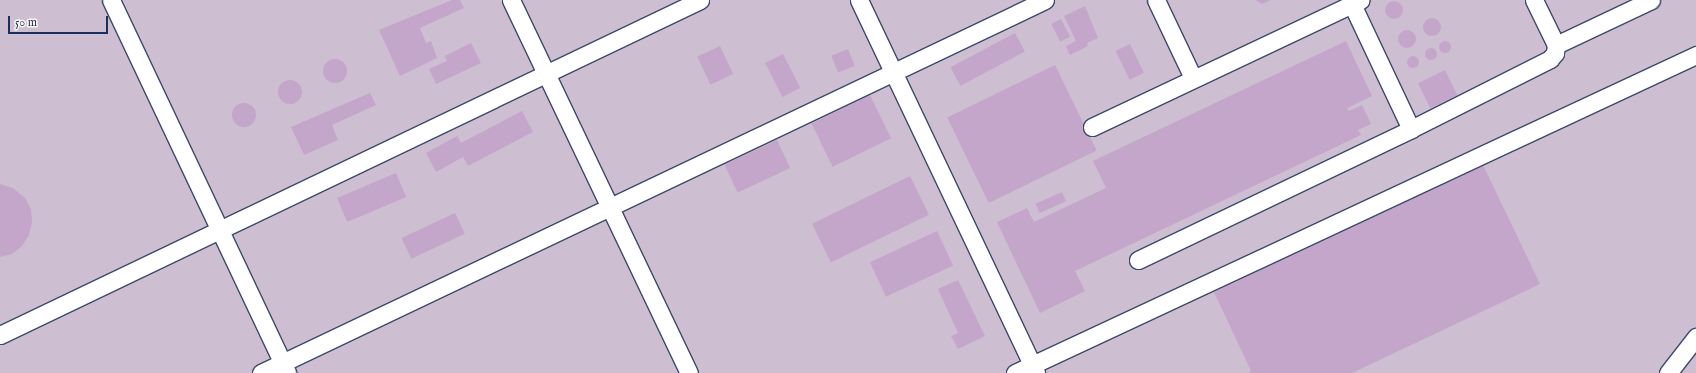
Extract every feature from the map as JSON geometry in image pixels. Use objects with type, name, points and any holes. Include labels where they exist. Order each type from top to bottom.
[{"type":"lane","points":[[111,0],[285,368]]},
{"type":"lane","points":[[511,0],[689,373]]},
{"type":"lane","points":[[0,335],[700,0]]},
{"type":"lane","points":[[858,0],[1034,369]]},
{"type":"lane","points":[[261,373],[285,368],[610,207],[1045,0]]},
{"type":"lane","points":[[1156,0],[1193,78]]},
{"type":"lane","points":[[1138,260],[1411,129],[1550,58],[1555,53],[1556,45],[1534,0]]},
{"type":"lane","points":[[1556,45],[1650,0]]},
{"type":"lane","points":[[1092,127],[1354,2],[1411,129]]},
{"type":"lane","points":[[1015,373],[1034,369],[1696,55]]},
{"type":"lane","points":[[1668,373],[1696,337]]},
{"type":"shaded area","points":[[0,0],[1696,0],[1696,373],[0,373]]},
{"type":"building","points":[[452,0],[460,0],[464,8],[420,28],[426,43],[431,41],[437,58],[400,76],[379,30]]},
{"type":"building","points":[[1255,0],[1271,0],[1262,4]]},
{"type":"building","points":[[1394,1],[1400,4],[1403,10],[1400,16],[1394,19],[1388,16],[1385,10],[1388,4]]},
{"type":"building","points":[[1085,6],[1098,38],[1087,43],[1088,46],[1070,55],[1066,46],[1076,41],[1064,16]]},
{"type":"building","points":[[1432,18],[1438,21],[1441,27],[1438,33],[1432,36],[1426,33],[1423,27],[1426,21]]},
{"type":"building","points":[[1061,19],[1070,37],[1060,42],[1051,24]]},
{"type":"building","points":[[1407,30],[1411,31],[1415,35],[1415,43],[1411,47],[1407,48],[1403,47],[1399,43],[1398,39],[1399,35],[1403,31]]},
{"type":"building","points":[[1015,33],[1025,52],[960,86],[951,67]]},
{"type":"building","points":[[1346,41],[1372,96],[1347,108],[1349,111],[1362,105],[1371,124],[1358,130],[1361,135],[1075,271],[1085,291],[1040,313],[997,222],[1027,208],[1034,222],[1106,188],[1093,161]]},
{"type":"building","points":[[1443,41],[1447,41],[1451,47],[1447,53],[1443,53],[1439,49],[1439,45]]},
{"type":"building","points":[[471,43],[481,63],[436,84],[429,69],[447,61],[445,56]]},
{"type":"building","points":[[1130,44],[1144,73],[1130,80],[1116,51]]},
{"type":"building","points":[[720,46],[733,74],[710,85],[697,57]]},
{"type":"building","points":[[1429,48],[1433,48],[1437,54],[1433,60],[1429,60],[1425,56],[1425,52]]},
{"type":"building","points":[[848,49],[855,66],[838,72],[831,56]]},
{"type":"building","points":[[783,54],[800,88],[782,97],[765,63]]},
{"type":"building","points":[[1411,56],[1415,56],[1419,62],[1415,68],[1411,68],[1407,64],[1407,60]]},
{"type":"building","points":[[335,59],[344,62],[347,71],[344,80],[335,83],[326,80],[323,71],[326,62]]},
{"type":"building","points":[[1055,65],[1097,150],[989,203],[947,118]]},
{"type":"building","points":[[1445,70],[1457,95],[1430,108],[1418,83]]},
{"type":"building","points":[[290,80],[299,83],[302,92],[299,101],[290,104],[281,101],[278,92],[281,83]]},
{"type":"building","points":[[370,93],[376,105],[332,125],[338,140],[304,155],[291,127]]},
{"type":"building","points":[[870,95],[891,138],[833,167],[812,123]]},
{"type":"building","points":[[244,103],[253,106],[256,115],[253,124],[244,127],[235,124],[232,115],[235,106]]},
{"type":"building","points":[[522,111],[533,132],[468,166],[463,157],[436,172],[426,153],[457,136],[461,143]]},
{"type":"building","points":[[777,140],[790,168],[738,193],[724,165]]},
{"type":"building","points":[[1483,165],[1540,284],[1352,373],[1248,373],[1251,371],[1214,292]]},
{"type":"building","points":[[396,173],[406,197],[347,222],[337,198]]},
{"type":"building","points":[[910,176],[929,215],[831,262],[812,224]]},
{"type":"building","points":[[0,184],[13,188],[25,198],[31,209],[32,222],[29,235],[22,246],[12,254],[0,257]]},
{"type":"building","points":[[1062,192],[1066,201],[1040,213],[1036,204]]},
{"type":"building","points":[[455,213],[465,234],[411,259],[402,238]]},
{"type":"building","points":[[937,231],[953,265],[886,297],[870,262]]},
{"type":"building","points":[[958,280],[985,336],[958,349],[951,336],[958,333],[938,289]]}]
